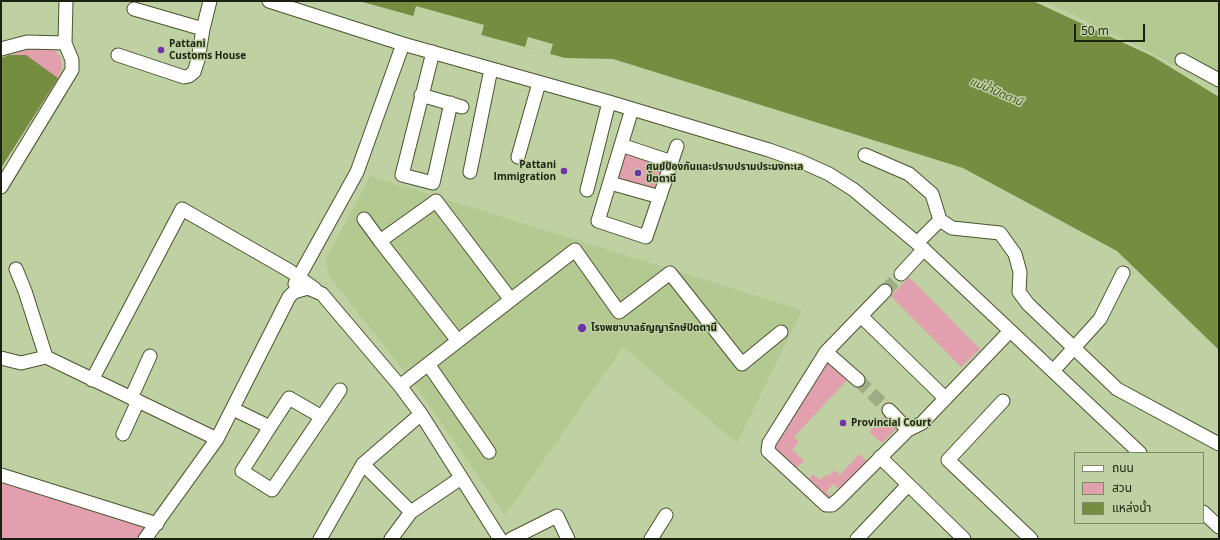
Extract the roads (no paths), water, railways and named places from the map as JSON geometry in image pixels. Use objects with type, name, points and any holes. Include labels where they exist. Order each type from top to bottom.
[{"type":"street","points":[[1,187],[72,70],[72,60],[65,43],[66,1]]},
{"type":"street","points":[[118,55],[184,77],[189,76],[194,72],[198,60],[203,29],[210,1]]},
{"type":"street","points":[[269,1],[403,44],[609,102],[769,150],[800,161],[829,174],[854,190],[920,246],[1139,452]]},
{"type":"street","points":[[134,9],[203,29]]},
{"type":"street","points":[[1,49],[27,42],[65,43]]},
{"type":"street","points":[[145,539],[217,439],[289,297],[357,172],[403,44]]},
{"type":"street","points":[[421,95],[456,105],[433,183],[402,175],[421,95],[433,52]]},
{"type":"street","points":[[1182,60],[1219,80]]},
{"type":"street","points":[[470,172],[491,69]]},
{"type":"street","points":[[518,157],[539,83]]},
{"type":"street","points":[[586,190],[609,102]]},
{"type":"street","points":[[632,109],[598,221],[646,237],[677,146]]},
{"type":"street","points":[[621,145],[672,162]]},
{"type":"street","points":[[865,155],[909,174],[932,194],[940,220],[952,228],[1000,233],[1016,254],[1020,272],[1019,292],[1028,304],[1117,389],[1219,444]]},
{"type":"street","points":[[610,183],[660,197]]},
{"type":"street","points":[[380,241],[436,201],[511,300]]},
{"type":"street","points":[[92,380],[182,209],[299,278],[322,294],[400,386],[421,414],[501,538],[557,516],[568,539]]},
{"type":"street","points":[[364,219],[458,341]]},
{"type":"street","points":[[901,274],[940,220]]},
{"type":"street","points":[[400,386],[575,250],[619,312],[670,273],[742,364],[781,332]]},
{"type":"street","points":[[16,269],[25,291],[46,357]]},
{"type":"street","points":[[1053,371],[1075,349],[1100,319],[1123,273]]},
{"type":"street","points":[[289,297],[301,289],[316,290]]},
{"type":"street","points":[[885,291],[826,352],[769,443],[768,451],[826,505],[832,505],[908,430],[922,423],[1010,331]]},
{"type":"street","points":[[861,316],[945,398]]},
{"type":"street","points":[[826,352],[858,380]]},
{"type":"street","points":[[123,434],[150,356]]},
{"type":"street","points":[[1,358],[21,363],[46,357],[217,439]]},
{"type":"street","points":[[428,364],[489,452]]},
{"type":"street","points":[[322,417],[289,398],[242,471],[272,490],[322,417],[340,390]]},
{"type":"street","points":[[1003,401],[948,460],[1031,539]]},
{"type":"street","points":[[233,409],[270,427]]},
{"type":"street","points":[[889,410],[908,430]]},
{"type":"street","points":[[320,539],[363,464],[421,414]]},
{"type":"street","points":[[880,457],[964,539]]},
{"type":"street","points":[[363,464],[411,512]]},
{"type":"street","points":[[1,474],[157,524]]},
{"type":"street","points":[[391,539],[411,512],[461,478]]},
{"type":"street","points":[[857,539],[908,485]]},
{"type":"street","points":[[1204,513],[1219,527]]},
{"type":"street","points":[[651,539],[666,514]]},
{"type":"water","name":"แม่น้ำปัตตานี","points":[[359,1],[1033,1],[1152,56],[1219,97],[1219,350],[1117,251],[963,168],[613,59],[565,58]]},
{"type":"water","points":[[9,55],[26,55],[58,78],[1,168],[1,58]]},
{"type":"tunnel","points":[[885,291],[901,274]]},
{"type":"tunnel","points":[[858,380],[889,410]]},
{"type":"place","name":"Pattani Customs House","points":[[161,50]]},
{"type":"place","name":"Pattani Immigration","points":[[564,171]]},
{"type":"place","name":"ศูนย์ป้องกันและปราบปรามประมงทะเล ปัตตานี","points":[[638,173]]},
{"type":"place","name":"โรงพยาบาลธัญญารักษ์ปัตตานี","points":[[582,328]]},
{"type":"place","name":"Provincial Court","points":[[843,423]]}]
